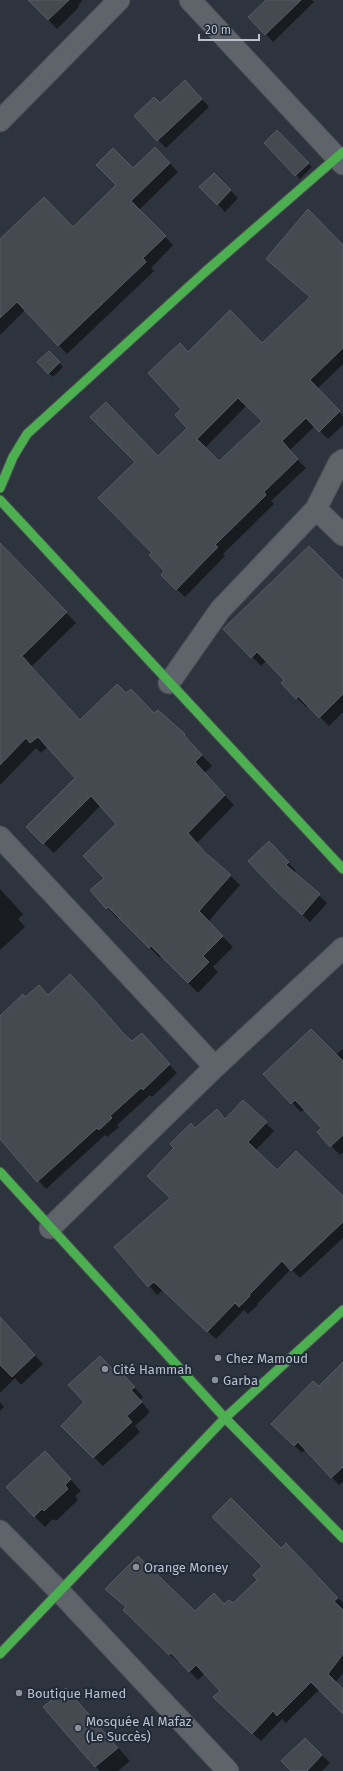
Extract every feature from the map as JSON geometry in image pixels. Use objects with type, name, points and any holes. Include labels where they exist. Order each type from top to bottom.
[{"type":"street","points":[[0,121],[119,0]]},
{"type":"street","points":[[0,488],[13,457],[27,434],[205,272],[341,158],[190,0]]},
{"type":"street","points":[[169,683],[220,610],[316,509],[339,463],[343,460]]},
{"type":"street","points":[[0,500],[343,869]]},
{"type":"street","points":[[316,509],[343,536]]},
{"type":"street","points":[[0,837],[215,1067]]},
{"type":"street","points":[[50,1228],[215,1067],[343,948]]},
{"type":"street","points":[[0,1172],[224,1418],[343,1538]]},
{"type":"street","points":[[0,1654],[224,1418],[343,1310]]},
{"type":"street","points":[[0,1532],[59,1591],[228,1771]]},
{"type":"building","points":[[28,0],[69,0],[48,20]]},
{"type":"building","points":[[266,0],[301,0],[265,35],[248,17]]},
{"type":"building","points":[[185,80],[202,99],[157,141],[134,116],[154,97],[160,103]]},
{"type":"building","points":[[277,130],[309,163],[295,176],[264,143]]},
{"type":"building","points":[[155,147],[170,163],[131,201],[166,236],[143,258],[146,262],[58,346],[17,302],[0,318],[0,239],[44,197],[73,227],[116,185],[96,165],[113,148],[133,168]]},
{"type":"building","points":[[214,173],[231,190],[217,205],[199,187]]},
{"type":"building","points":[[308,209],[343,245],[343,348],[310,380],[340,411],[319,432],[306,418],[282,441],[298,459],[264,492],[266,495],[215,545],[218,547],[176,590],[161,575],[164,571],[149,555],[152,553],[98,498],[135,462],[90,417],[106,402],[158,456],[187,428],[175,415],[181,409],[148,373],[180,343],[188,352],[230,310],[262,343],[310,297],[266,259]],"holes":[[[238,398],[262,421],[219,461],[197,439]]]},
{"type":"building","points":[[49,351],[60,362],[48,374],[37,362]]},
{"type":"building","points":[[0,543],[67,612],[22,656],[80,720],[117,684],[126,693],[131,689],[154,713],[158,710],[185,734],[184,735],[202,755],[195,762],[225,795],[188,833],[205,852],[231,875],[199,911],[223,936],[203,956],[209,962],[188,983],[151,946],[149,948],[108,907],[106,909],[90,890],[104,878],[83,856],[116,824],[91,796],[43,844],[26,827],[75,778],[38,737],[30,743],[26,738],[0,765]]},
{"type":"building","points":[[309,546],[343,580],[343,694],[319,718],[298,696],[296,699],[281,683],[284,680],[257,652],[251,658],[223,629]]},
{"type":"building","points":[[269,841],[289,862],[286,865],[320,894],[302,915],[274,889],[248,861]]},
{"type":"building","points":[[70,974],[124,1034],[132,1041],[142,1033],[170,1064],[143,1090],[141,1088],[110,1116],[112,1118],[99,1130],[97,1128],[37,1182],[0,1139],[0,1016],[23,994],[25,997],[39,985],[48,995]]},
{"type":"building","points":[[311,1029],[343,1061],[343,1135],[330,1147],[317,1132],[321,1128],[295,1100],[291,1104],[263,1074]]},
{"type":"building","points":[[243,1100],[267,1122],[248,1142],[277,1170],[296,1151],[343,1196],[343,1222],[291,1271],[282,1261],[239,1307],[235,1303],[207,1332],[154,1282],[148,1287],[114,1247],[170,1198],[147,1176],[174,1148],[170,1144],[191,1123],[195,1128],[217,1109],[225,1119]]},
{"type":"building","points":[[0,1317],[35,1355],[12,1377],[0,1365]]},
{"type":"building","points":[[100,1356],[116,1373],[119,1370],[135,1387],[131,1390],[142,1402],[127,1416],[132,1422],[93,1458],[61,1426],[84,1402],[68,1385]]},
{"type":"building","points":[[343,1362],[343,1467],[331,1478],[298,1442],[294,1446],[271,1424],[313,1381],[319,1386]]},
{"type":"building","points":[[45,1451],[71,1479],[65,1485],[68,1489],[44,1511],[42,1509],[34,1517],[6,1487]]},
{"type":"building","points":[[231,1498],[281,1548],[286,1543],[338,1598],[334,1601],[343,1610],[343,1654],[328,1674],[343,1689],[343,1714],[311,1682],[277,1716],[273,1711],[252,1734],[213,1697],[220,1691],[196,1665],[189,1672],[171,1653],[169,1655],[123,1610],[126,1607],[105,1589],[138,1556],[195,1611],[214,1593],[224,1604],[229,1600],[233,1603],[257,1580],[253,1575],[262,1566],[212,1517]]},
{"type":"building","points":[[66,1688],[118,1748],[95,1767],[43,1707]]},
{"type":"building","points":[[305,1738],[322,1755],[307,1771],[291,1771],[281,1761]]},
{"type":"traffic: fast","points":[[0,488],[13,457],[27,434],[205,272],[343,152]]},
{"type":"traffic: fast","points":[[0,500],[343,869]]},
{"type":"traffic: fast","points":[[0,1172],[225,1418],[343,1538]]},
{"type":"traffic: fast","points":[[0,1654],[225,1418],[343,1310]]},
{"type":"place","name":"Chez Mamoud","points":[[218,1358]]},
{"type":"place","name":"Cité Hammah","points":[[105,1369]]},
{"type":"place","name":"Garba","points":[[215,1380]]},
{"type":"place","name":"Orange Money","points":[[136,1567]]},
{"type":"place","name":"Boutique Hamed","points":[[19,1693]]},
{"type":"place","name":"Mosquée Al Mafaz (Le Succès)","points":[[78,1728]]}]
